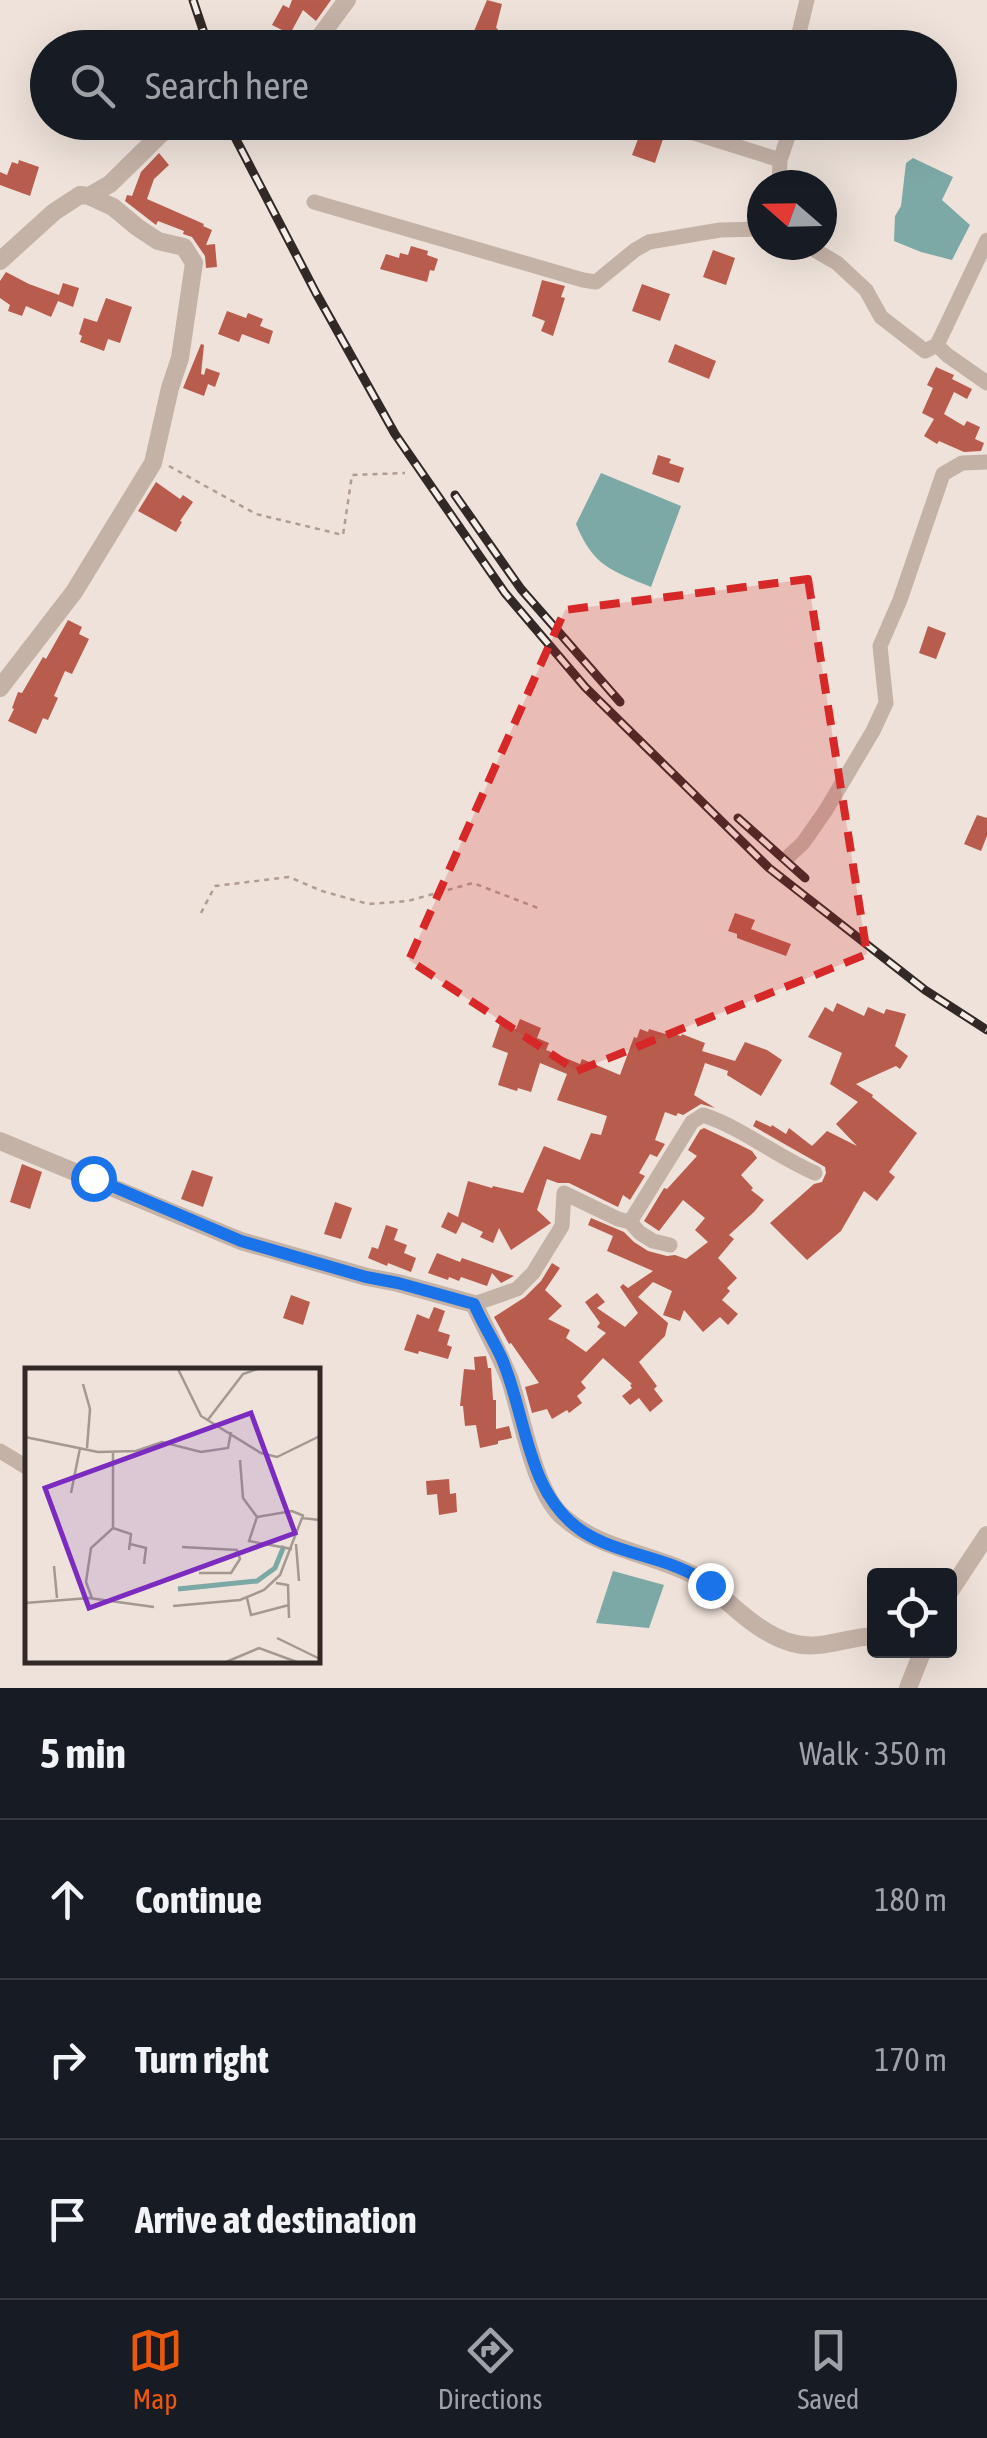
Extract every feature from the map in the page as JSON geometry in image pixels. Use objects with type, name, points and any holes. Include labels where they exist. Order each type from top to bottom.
[{"type":"street","points":[[324,30],[347,0]]},
{"type":"street","points":[[800,30],[807,0]]},
{"type":"street","points":[[89,196],[110,184],[155,140]]},
{"type":"street","points":[[716,140],[780,160]]},
{"type":"street","points":[[780,170],[787,140]]},
{"type":"street","points":[[0,261],[54,212],[80,195],[113,207],[147,235],[184,247],[194,263],[180,358],[154,458],[74,592],[0,688]]},
{"type":"street","points":[[314,202],[596,282],[650,242],[747,229]]},
{"type":"street","points":[[832,260],[866,290],[881,318],[925,351],[937,345],[987,240]]},
{"type":"street","points":[[937,345],[987,383]]},
{"type":"street","points":[[789,856],[826,810],[886,703],[880,646],[943,474],[962,463],[987,462]]},
{"type":"street","points":[[630,1222],[692,1122],[703,1115],[815,1173]]},
{"type":"street","points":[[0,1141],[241,1241],[474,1304],[517,1289],[533,1273],[562,1226],[564,1193],[630,1222],[652,1240],[670,1244]]},
{"type":"street","points":[[474,1304],[502,1358],[543,1488],[562,1516],[611,1546],[682,1568],[702,1579],[752,1622],[790,1643],[816,1646],[867,1637]]},
{"type":"street","points":[[0,1451],[25,1466]]},
{"type":"street","points":[[957,1581],[987,1535]]},
{"type":"street","points":[[908,1688],[920,1658]]},
{"type":"path","points":[[154,458],[256,514],[343,535],[352,475],[405,473]]},
{"type":"path","points":[[202,912],[215,886],[290,877],[368,904],[408,900],[473,883],[538,908]]},
{"type":"highlighted area","points":[[808,579],[867,954],[577,1071],[409,960],[565,610]]},
{"type":"water","points":[[913,158],[953,177],[942,200],[970,225],[952,260],[894,241],[906,163]]},
{"type":"water","points":[[601,473],[681,506],[651,587],[605,565],[589,549],[576,524]]},
{"type":"water","points":[[613,1571],[664,1585],[649,1628],[596,1623]]},
{"type":"building","points":[[292,0],[331,0],[316,21],[303,10],[292,30],[272,25],[283,5],[289,8]]},
{"type":"building","points":[[487,0],[502,4],[498,30],[474,30]]},
{"type":"building","points":[[638,140],[663,140],[655,163],[632,155]]},
{"type":"building","points":[[159,153],[169,165],[154,179],[147,199],[212,230],[206,245],[215,244],[217,267],[206,268],[205,256],[184,231],[158,221],[156,225],[125,201],[127,195],[132,196],[141,172]]},
{"type":"building","points":[[19,160],[39,167],[30,196],[0,185],[0,172],[7,175],[12,162],[18,164]]},
{"type":"building","points":[[411,246],[438,259],[427,282],[380,269],[386,254],[399,258],[400,253],[408,255]]},
{"type":"building","points":[[713,250],[735,258],[726,285],[703,277]]},
{"type":"building","points":[[6,272],[59,295],[63,283],[79,288],[73,307],[58,301],[51,317],[26,306],[22,316],[8,311],[10,305],[0,298],[0,281]]},
{"type":"building","points":[[542,280],[565,286],[553,336],[541,331],[545,321],[532,316]]},
{"type":"building","points":[[642,284],[670,294],[660,321],[632,311]]},
{"type":"building","points":[[106,298],[132,307],[120,343],[108,339],[104,351],[80,342],[79,334],[84,318],[97,322]]},
{"type":"building","points":[[227,311],[263,319],[260,326],[273,331],[269,344],[242,334],[239,342],[218,334]]},
{"type":"building","points":[[201,344],[201,374],[206,368],[220,373],[215,387],[208,384],[204,396],[183,388]]},
{"type":"building","points":[[675,344],[716,361],[709,379],[668,362]]},
{"type":"building","points":[[936,367],[972,389],[967,399],[954,392],[944,414],[964,426],[967,421],[980,427],[975,439],[984,443],[981,451],[964,452],[924,436],[934,419],[922,413],[933,388],[927,385]]},
{"type":"building","points":[[658,455],[684,468],[679,483],[652,474]]},
{"type":"building","points":[[156,482],[180,499],[183,495],[193,502],[176,532],[138,511]]},
{"type":"building","points":[[68,620],[82,627],[79,634],[89,639],[72,674],[65,671],[48,720],[43,718],[36,734],[8,721],[18,692],[22,693],[43,657],[46,659]]},
{"type":"building","points":[[928,626],[946,633],[936,659],[919,653]]},
{"type":"building","points":[[977,815],[987,818],[987,836],[981,851],[964,844]]},
{"type":"building","points":[[735,913],[755,920],[751,929],[791,944],[786,956],[728,931]]},
{"type":"building","points":[[837,1003],[864,1016],[868,1007],[884,1014],[886,1009],[906,1014],[895,1046],[908,1056],[900,1069],[896,1066],[856,1084],[917,1133],[889,1172],[895,1177],[877,1201],[864,1191],[841,1231],[807,1260],[770,1223],[814,1184],[822,1182],[825,1167],[753,1126],[756,1120],[786,1134],[789,1128],[812,1146],[827,1131],[857,1146],[836,1124],[858,1102],[830,1084],[842,1053],[808,1037],[825,1007],[833,1012]]},
{"type":"building","points":[[520,1019],[541,1028],[537,1038],[549,1043],[546,1050],[620,1075],[640,1029],[682,1034],[705,1043],[702,1051],[735,1061],[745,1042],[782,1060],[761,1096],[727,1075],[728,1071],[705,1063],[694,1095],[715,1108],[701,1104],[683,1115],[665,1112],[655,1140],[665,1144],[657,1157],[650,1154],[639,1173],[645,1176],[630,1200],[623,1195],[618,1207],[569,1183],[547,1179],[537,1210],[551,1223],[511,1250],[499,1228],[493,1243],[480,1237],[483,1232],[462,1222],[456,1234],[441,1227],[448,1212],[458,1217],[468,1181],[523,1193],[544,1146],[580,1160],[591,1133],[601,1135],[607,1116],[557,1100],[567,1074],[540,1063],[531,1092],[498,1085],[508,1053],[492,1047],[500,1024],[516,1029]]},
{"type":"building","points":[[704,1128],[752,1151],[757,1158],[741,1175],[764,1200],[729,1235],[734,1239],[718,1258],[737,1278],[722,1300],[738,1314],[728,1325],[720,1317],[703,1332],[684,1310],[680,1321],[663,1315],[672,1291],[653,1282],[638,1297],[668,1323],[665,1336],[639,1362],[663,1401],[650,1412],[639,1398],[630,1405],[622,1396],[632,1384],[603,1358],[581,1382],[586,1388],[577,1396],[582,1403],[552,1419],[547,1409],[532,1413],[525,1387],[539,1383],[494,1317],[525,1297],[552,1263],[560,1268],[545,1290],[562,1306],[548,1319],[570,1330],[566,1338],[586,1352],[606,1333],[597,1327],[600,1323],[585,1302],[597,1293],[605,1302],[597,1308],[625,1327],[638,1313],[620,1287],[623,1284],[628,1288],[653,1271],[607,1251],[613,1236],[588,1225],[591,1218],[624,1232],[648,1251],[686,1259],[708,1242],[695,1230],[705,1218],[683,1200],[659,1231],[644,1221],[664,1188],[697,1156],[688,1150]]},
{"type":"building","points":[[22,1164],[42,1172],[30,1209],[10,1202]]},
{"type":"building","points":[[192,1170],[213,1177],[203,1207],[181,1199]]},
{"type":"building","points":[[335,1202],[352,1208],[341,1239],[324,1234]]},
{"type":"building","points":[[386,1225],[398,1229],[394,1240],[407,1245],[404,1253],[416,1258],[411,1272],[368,1258],[372,1247],[378,1249]]},
{"type":"building","points":[[437,1253],[514,1276],[501,1283],[492,1273],[487,1286],[461,1277],[459,1281],[449,1277],[448,1280],[428,1273]]},
{"type":"building","points":[[291,1295],[310,1302],[303,1325],[283,1318]]},
{"type":"building","points":[[434,1307],[445,1311],[438,1331],[450,1335],[448,1359],[404,1350],[417,1314],[429,1319]]},
{"type":"building","points":[[486,1356],[496,1400],[496,1429],[509,1426],[512,1438],[480,1448],[476,1425],[465,1426],[460,1406],[464,1369],[475,1370],[474,1357]]},
{"type":"building","points":[[449,1479],[450,1494],[456,1493],[457,1512],[439,1515],[437,1494],[427,1495],[426,1481]]},
{"type":"railway","points":[[193,0],[203,30]]},
{"type":"railway","points":[[236,140],[395,434],[505,593],[585,687],[769,868],[925,990],[987,1030]]},
{"type":"railway","points":[[455,495],[521,589],[620,702]]},
{"type":"railway","points":[[738,818],[805,878]]},
{"type":"route","points":[[93,1178],[241,1241],[474,1304],[502,1358],[543,1488],[562,1516],[611,1546],[682,1568],[710,1585]]}]
